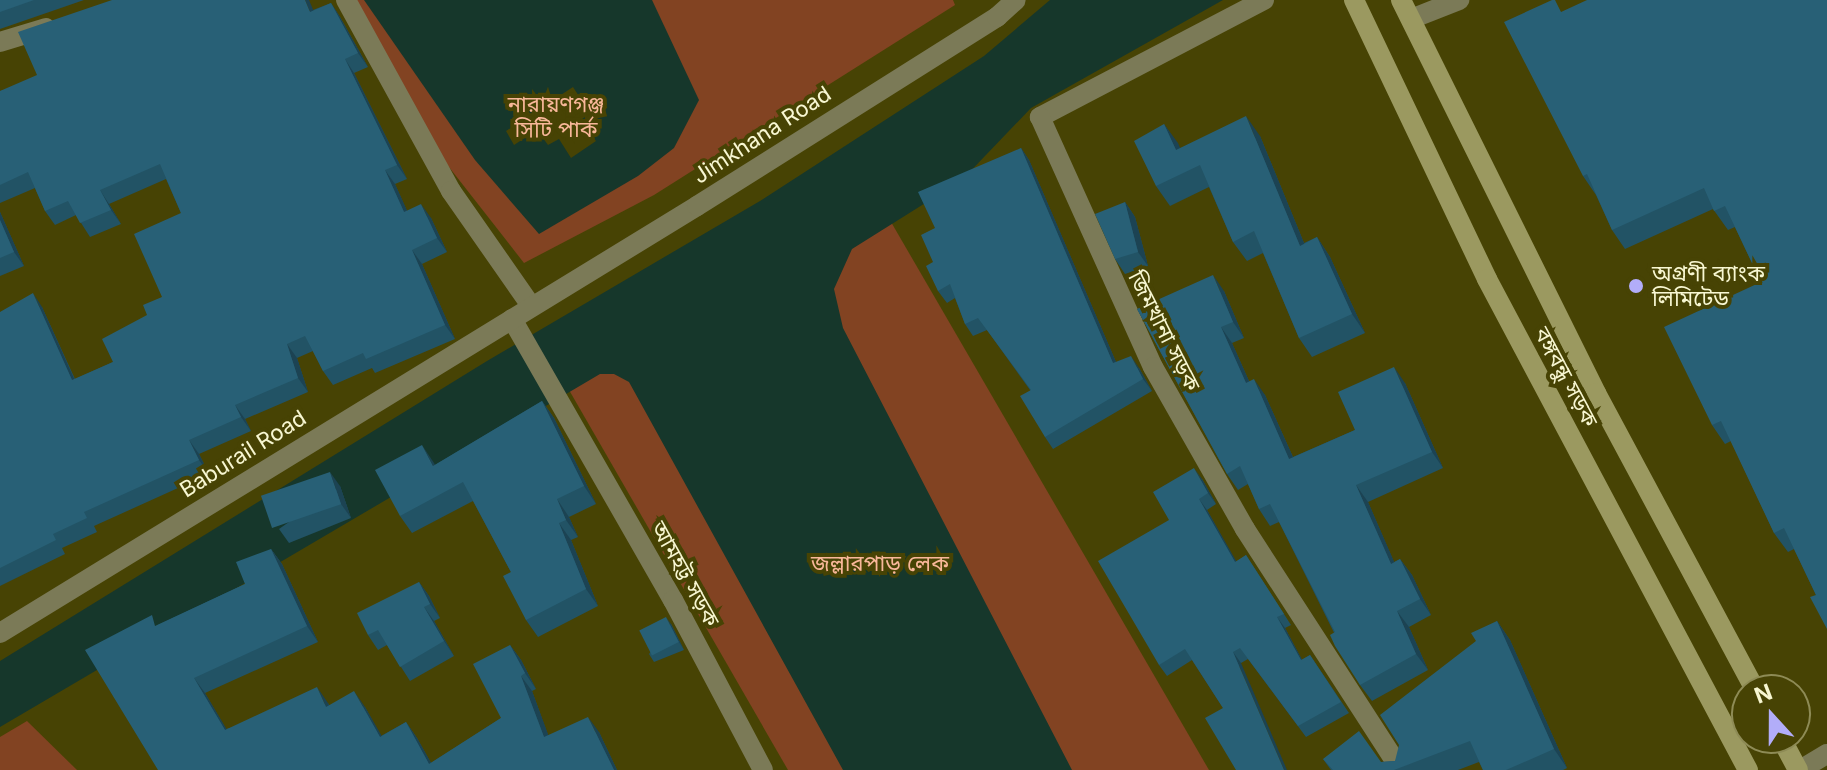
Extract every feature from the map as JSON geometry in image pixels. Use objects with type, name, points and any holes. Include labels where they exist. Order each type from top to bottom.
[{"type":"main road","name":"বঙ্গবন্ধু সড়ক","points":[[1354,0],[1487,279],[1748,770]]},
{"type":"main road","name":"বঙ্গবন্ধু সড়ক","points":[[1401,0],[1596,393],[1746,674]]},
{"type":"street","points":[[346,0],[451,191],[532,307]]},
{"type":"street","name":"Jimkhana Road","points":[[516,325],[532,307],[997,17],[1016,0]]},
{"type":"street","name":"জিমখানা সড়ক","points":[[1264,0],[1040,117],[1153,367],[1262,556],[1401,770]]},
{"type":"street","points":[[1411,19],[1459,0]]},
{"type":"street","points":[[0,42],[72,20]]},
{"type":"street","name":"আমহট্ট সড়ক","points":[[516,325],[559,406],[673,600],[763,770]]},
{"type":"street","name":"Baburail Road","points":[[0,633],[516,325]]},
{"type":"street","points":[[1799,770],[1827,754]]},
{"type":"green space","name":"নারায়ণগঞ্জ সিটি পার্ক","points":[[349,0],[953,0],[955,5],[654,195],[524,263],[438,153]]},
{"type":"green space","name":"জল্লারপাড় লেক","points":[[880,203],[1209,770],[788,770],[565,383]]},
{"type":"green space","points":[[27,721],[77,770],[0,770],[0,737]]},
{"type":"shaded area","points":[[364,0],[652,0],[699,100],[674,148],[638,176],[539,234],[475,160]]},
{"type":"shaded area","points":[[1050,0],[1223,0],[1031,108],[962,180],[852,249],[834,289],[843,328],[1072,770],[843,770],[629,382],[614,374],[600,374],[0,727],[0,661],[487,361],[760,201],[984,56]]},
{"type":"pier","points":[[573,87],[590,113],[581,120],[596,141],[571,158],[559,139],[548,145],[537,130],[514,145],[506,131]]},
{"type":"building","points":[[0,0],[34,0],[0,12]]},
{"type":"building","points":[[112,0],[305,0],[310,12],[331,3],[358,53],[345,59],[397,165],[385,170],[404,212],[421,204],[437,238],[412,250],[445,325],[366,359],[363,353],[323,371],[305,336],[287,344],[298,378],[235,405],[241,417],[189,440],[199,460],[84,512],[87,518],[53,534],[56,540],[0,568],[0,312],[33,293],[72,380],[113,362],[102,339],[147,315],[143,305],[162,297],[134,234],[181,213],[160,164],[100,190],[111,210],[80,223],[68,201],[45,211],[28,172],[0,185],[0,91],[37,75],[18,32]]},
{"type":"building","points":[[1552,0],[1561,12],[1587,0],[1827,0],[1827,629],[1810,597],[1816,595],[1784,528],[1774,533],[1721,421],[1712,425],[1664,327],[1761,282],[1725,206],[1714,211],[1704,188],[1612,230],[1587,174],[1583,176],[1504,22]]},
{"type":"building","points":[[1246,116],[1300,246],[1317,237],[1352,314],[1299,338],[1254,231],[1233,242],[1200,165],[1156,186],[1134,141],[1164,124],[1176,150]]},
{"type":"building","points":[[1021,148],[1113,363],[1131,356],[1143,379],[1045,437],[1020,396],[1031,390],[978,318],[965,324],[950,284],[938,291],[926,266],[933,262],[921,235],[935,228],[918,192]]},
{"type":"building","points":[[1125,202],[1138,252],[1115,259],[1095,214]]},
{"type":"building","points":[[0,220],[14,252],[0,258]]},
{"type":"building","points":[[1213,275],[1233,322],[1221,327],[1246,383],[1254,379],[1289,459],[1355,430],[1338,392],[1394,367],[1432,452],[1356,485],[1391,564],[1400,559],[1420,599],[1397,611],[1416,654],[1360,685],[1335,646],[1330,635],[1335,632],[1270,504],[1259,509],[1240,466],[1227,474],[1137,309]]},
{"type":"building","points":[[542,401],[584,486],[557,499],[566,520],[559,523],[586,589],[526,620],[503,576],[511,572],[463,482],[400,516],[375,470],[422,445],[433,466]]},
{"type":"building","points":[[1194,468],[1208,493],[1199,499],[1235,562],[1246,555],[1284,614],[1277,617],[1301,660],[1310,655],[1341,702],[1298,726],[1240,648],[1233,652],[1284,770],[1236,770],[1205,718],[1223,708],[1185,649],[1159,665],[1098,561],[1169,520],[1153,492]]},
{"type":"building","points":[[330,472],[341,504],[272,528],[261,496]]},
{"type":"building","points":[[271,549],[307,626],[194,678],[225,730],[317,687],[326,707],[354,691],[380,737],[406,722],[429,764],[501,718],[473,664],[510,645],[525,673],[521,676],[544,737],[588,717],[614,770],[158,770],[85,650],[152,615],[155,626],[245,584],[236,562]]},
{"type":"building","points":[[419,582],[430,604],[424,607],[444,641],[400,667],[378,630],[368,635],[357,613]]},
{"type":"building","points":[[666,617],[679,642],[652,656],[639,631]]},
{"type":"building","points":[[1497,621],[1554,749],[1506,770],[1483,770],[1470,741],[1394,770],[1333,770],[1323,759],[1359,731],[1381,762],[1395,761],[1399,745],[1380,715],[1476,641],[1471,633]]},
{"type":"place","name":"অগ্রণী ব্যাংক লিমিটেড","points":[[1636,286]]}]
